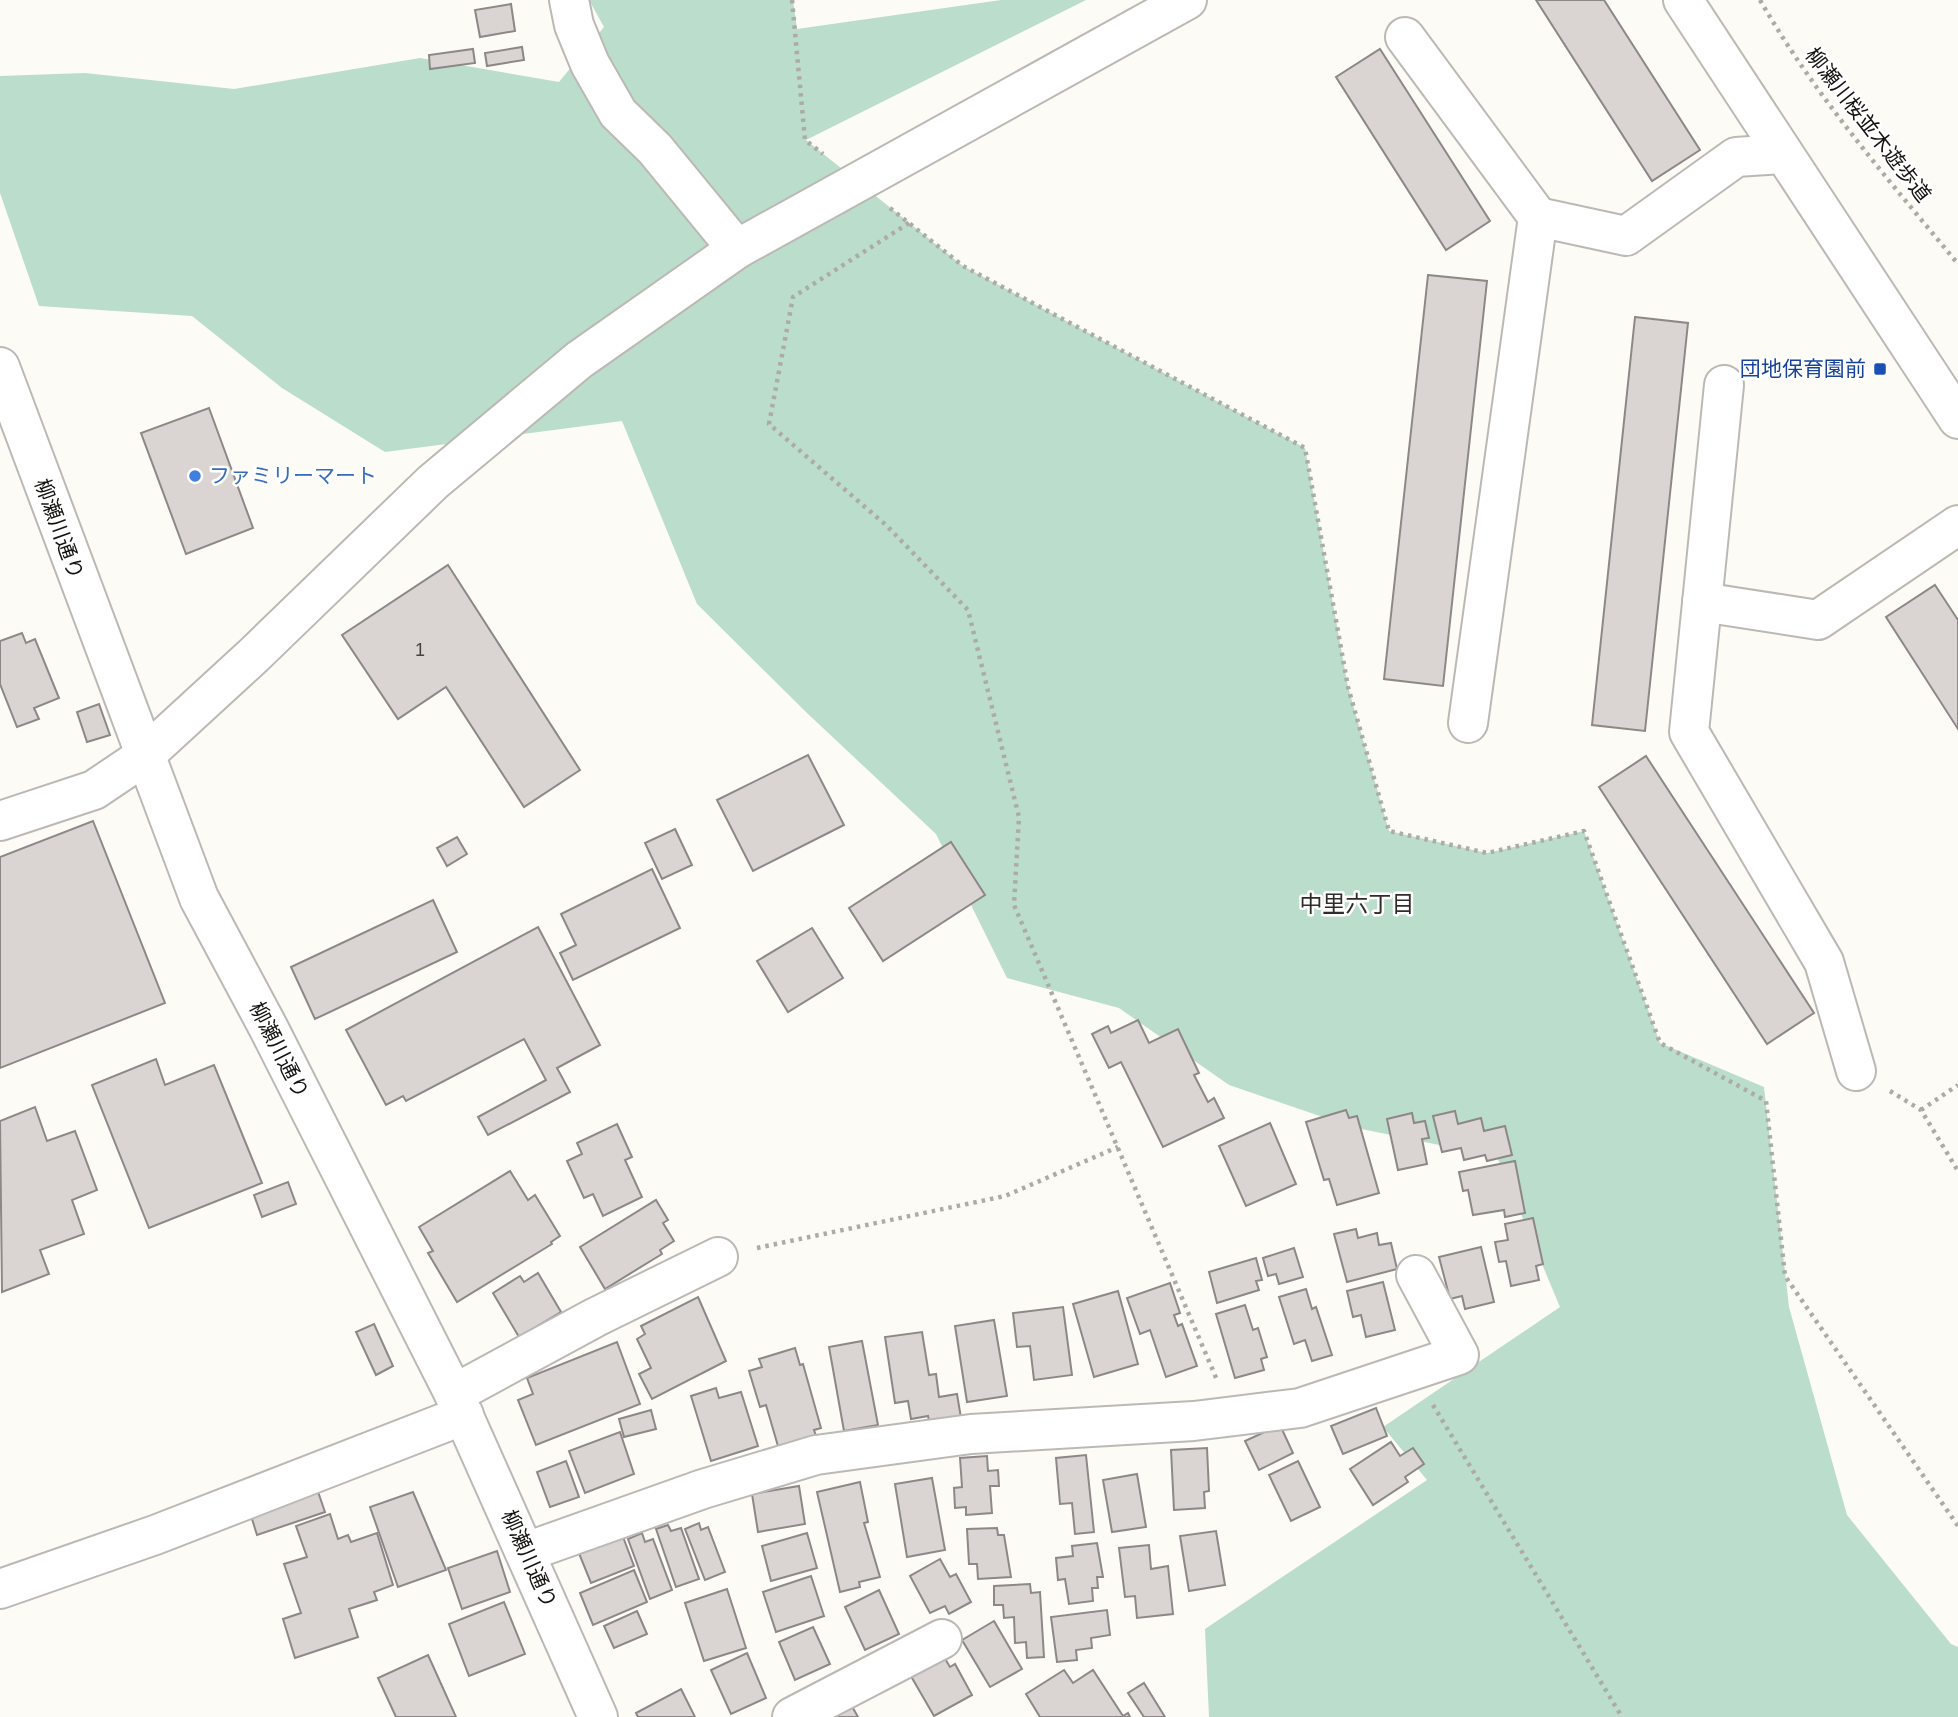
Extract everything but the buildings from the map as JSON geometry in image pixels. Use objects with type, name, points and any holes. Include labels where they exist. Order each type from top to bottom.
[{"type":"street","points":[[569,0],[590,64],[618,113],[655,149],[737,249]]},
{"type":"street","points":[[0,821],[94,790],[144,757],[433,482],[579,360],[737,249],[856,180],[1187,0]]},
{"type":"street","points":[[1684,0],[1782,154],[1958,419]]},
{"type":"street","points":[[1405,37],[1538,217],[1626,236],[1737,157],[1782,154]]},
{"type":"street","points":[[1468,723],[1538,217]]},
{"type":"street","name":"柳瀬川通り","points":[[0,367],[199,898],[459,1405],[598,1717]]},
{"type":"street","points":[[1724,384],[1689,733],[1825,962],[1856,1071]]},
{"type":"street","points":[[1702,602],[1818,620],[1958,525]]},
{"type":"street","points":[[0,1589],[155,1535],[459,1405],[596,1317],[718,1257]]},
{"type":"street","points":[[526,1552],[703,1489],[816,1455],[971,1434],[1093,1429],[1300,1408],[1459,1355],[1416,1275]]},
{"type":"street","points":[[792,1717],[942,1639]]},
{"type":"path","points":[[792,0],[805,139],[963,266],[1305,448],[1348,687],[1389,831],[1487,853],[1584,831],[1660,1043],[1766,1101],[1785,1276],[1958,1526]]},
{"type":"path","name":"柳瀬川桜並木遊歩道","points":[[1760,0],[1787,48],[1853,137],[1958,264]]},
{"type":"path","points":[[909,223],[793,297],[769,424],[887,526],[968,610],[1019,817],[1014,905],[1232,1417]]},
{"type":"path","points":[[1856,1071],[1921,1110],[1958,1171]]},
{"type":"path","points":[[1921,1110],[1958,1086]]},
{"type":"path","points":[[718,1257],[833,1230],[1005,1196],[1118,1146]]},
{"type":"path","points":[[1412,1371],[1622,1717]]},
{"type":"green space","points":[[589,0],[793,0],[797,29],[1001,0],[1086,0],[806,140],[963,266],[1305,448],[1348,687],[1389,831],[1487,853],[1584,831],[1660,1043],[1764,1087],[1789,1307],[1847,1515],[1951,1644],[1958,1647],[1958,1717],[1209,1717],[1205,1629],[1427,1480],[1383,1427],[1560,1307],[1497,1157],[1352,1127],[1229,1085],[1119,1008],[1007,978],[936,834],[807,713],[697,604],[622,421],[385,452],[282,388],[192,316],[39,306],[0,193],[0,76],[85,73],[234,89],[420,58],[559,82],[604,27]]},
{"type":"place","name":"団地保育園前","points":[[1880,369]]},
{"type":"place","name":"ファミリーマート","points":[[195,476]]},
{"type":"district","name":"中里六丁目","points":[[1357,904]]}]
